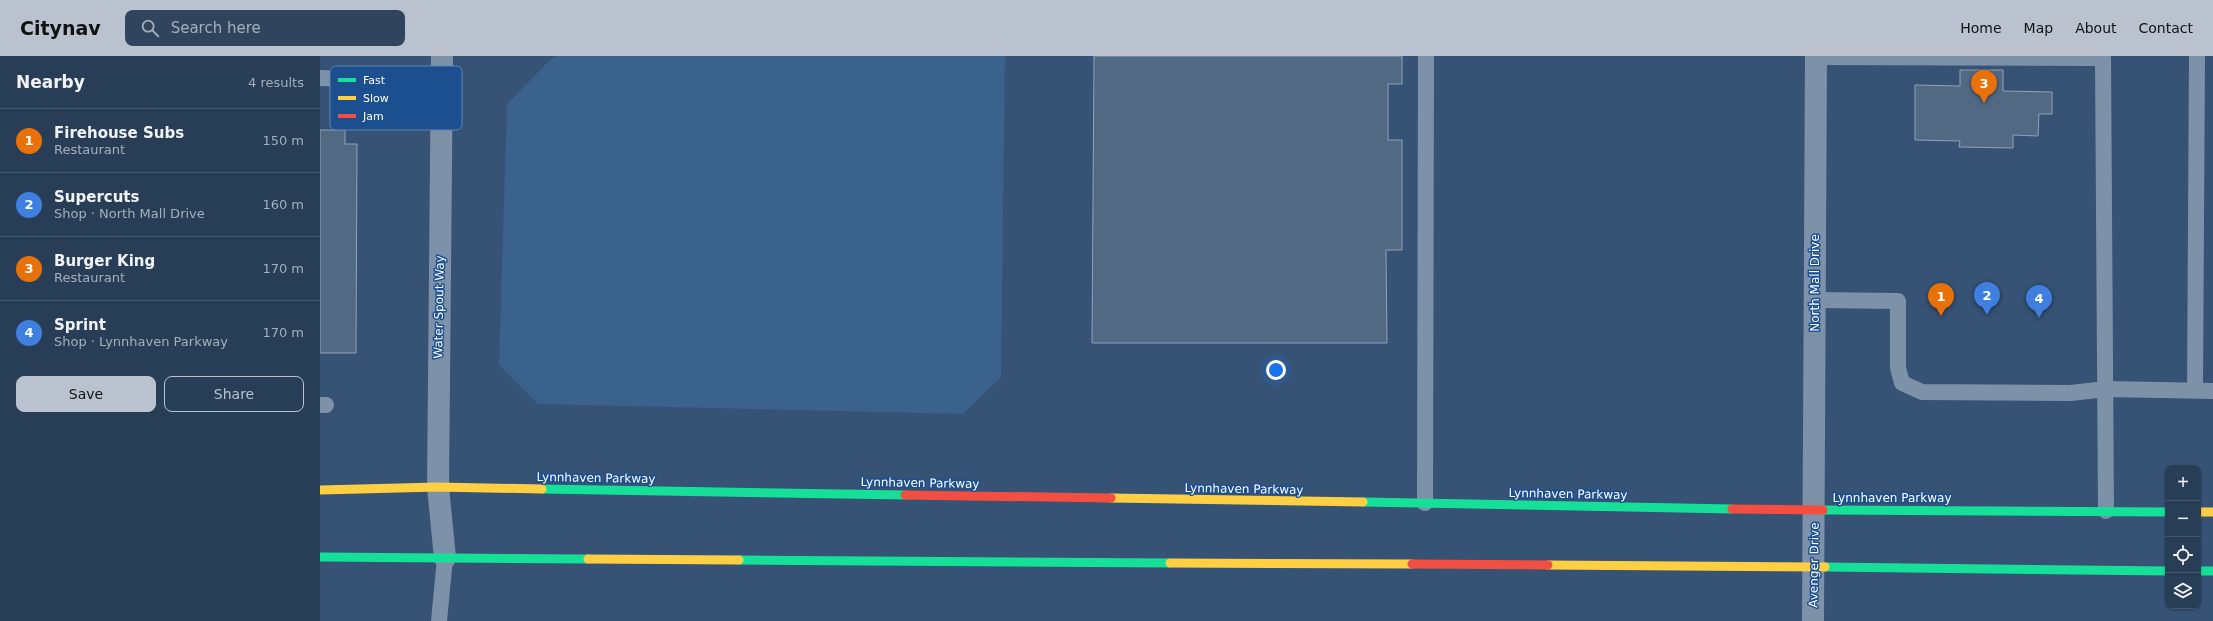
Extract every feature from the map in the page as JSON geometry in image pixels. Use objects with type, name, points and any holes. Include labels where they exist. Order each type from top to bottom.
[{"type":"main road","name":"Lynnhaven Parkway","points":[[320,490],[438,488],[1815,510],[2165,512]]},
{"type":"main road","points":[[2201,512],[2213,512]]},
{"type":"main road","points":[[320,557],[1813,566],[2165,571]]},
{"type":"main road","points":[[2201,571],[2213,572]]},
{"type":"street","name":"Water Spout Way","points":[[442,56],[442,66]]},
{"type":"street","name":"North Mall Drive","points":[[1815,510],[1816,56]]},
{"type":"street","name":"Water Spout Way","points":[[441,130],[438,488],[445,558]]},
{"type":"street","name":"Avenger Drive","points":[[1813,621],[1815,510]]},
{"type":"lane","points":[[1425,504],[1426,56]]},
{"type":"lane","points":[[1816,56],[2103,58],[2107,390],[2106,511]]},
{"type":"lane","points":[[2195,389],[2197,56]]},
{"type":"lane","points":[[320,78],[330,78]]},
{"type":"lane","points":[[1815,300],[1898,301],[1898,368],[1902,383],[1922,392],[2070,393],[2107,390],[2195,389],[2213,391]]},
{"type":"lane","points":[[439,621],[445,558]]},
{"type":"water","points":[[557,56],[1005,56],[1001,377],[963,414],[538,404],[499,365],[507,104],[551,59]]},
{"type":"building","points":[[1094,56],[1402,56],[1402,84],[1388,84],[1388,140],[1402,140],[1402,250],[1386,250],[1387,343],[1092,343]]},
{"type":"building","points":[[1960,70],[2003,70],[2003,91],[2052,92],[2052,114],[2039,114],[2038,136],[2013,135],[2013,148],[1959,147],[1960,141],[1915,140],[1915,85],[1960,86]]},
{"type":"building","points":[[320,130],[345,130],[345,144],[357,144],[356,353],[320,353]]},
{"type":"traffic: fast","points":[[542,489],[905,495]]},
{"type":"traffic: fast","points":[[1363,502],[1732,509]]},
{"type":"traffic: fast","points":[[1823,510],[2165,512]]},
{"type":"traffic: fast","points":[[320,557],[588,559]]},
{"type":"traffic: fast","points":[[739,560],[1170,563]]},
{"type":"traffic: fast","points":[[1825,567],[2165,571]]},
{"type":"traffic: fast","points":[[2201,571],[2213,571]]},
{"type":"traffic: slow","points":[[320,490],[438,487],[542,489]]},
{"type":"traffic: slow","points":[[1111,498],[1363,502]]},
{"type":"traffic: slow","points":[[2201,512],[2213,512]]},
{"type":"traffic: slow","points":[[588,559],[739,560]]},
{"type":"traffic: slow","points":[[1170,563],[1412,564]]},
{"type":"traffic: slow","points":[[1548,565],[1825,567]]},
{"type":"traffic: jam","points":[[905,495],[1111,498]]},
{"type":"traffic: jam","points":[[1732,509],[1823,510]]},
{"type":"traffic: jam","points":[[1412,564],[1548,565]]},
{"type":"place","name":"Burger King","points":[[1984,103]]},
{"type":"place","name":"Supercuts","points":[[1987,315]]},
{"type":"place","name":"Firehouse Subs","points":[[1941,316]]},
{"type":"place","name":"Sprint","points":[[2039,318]]}]
